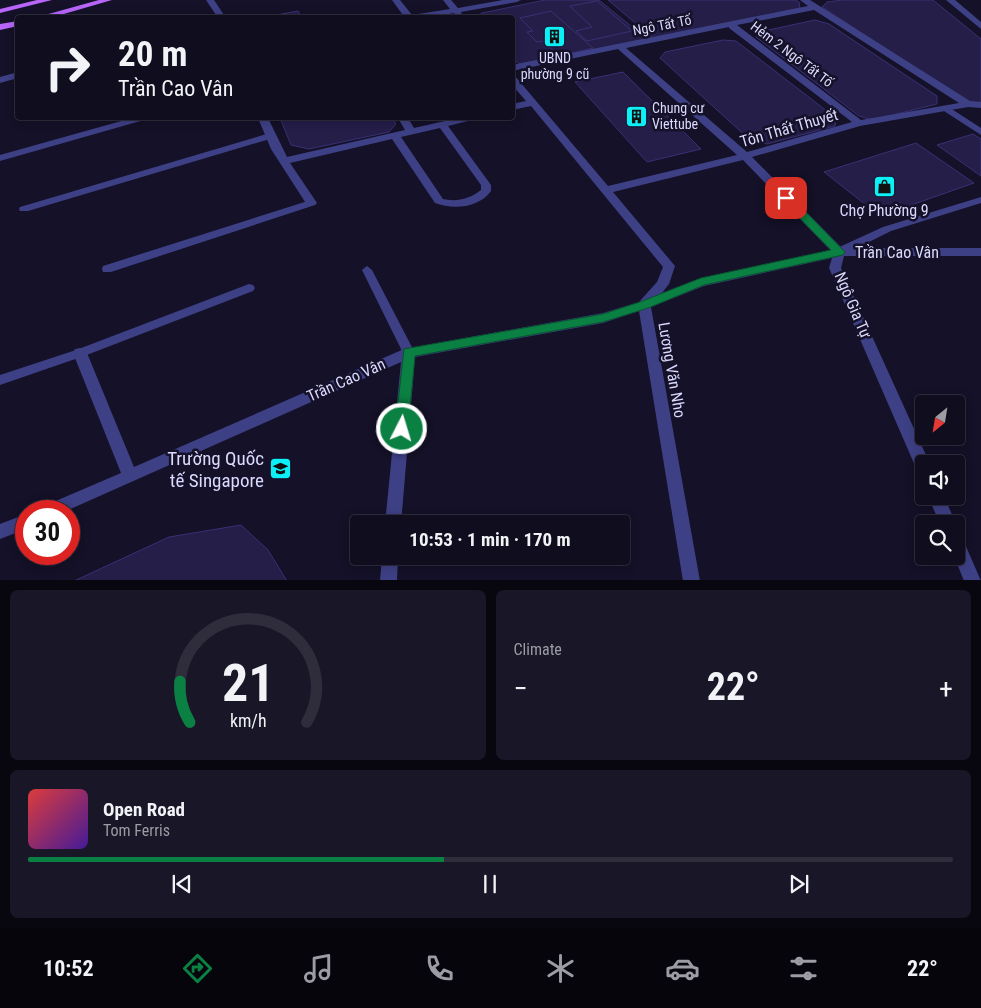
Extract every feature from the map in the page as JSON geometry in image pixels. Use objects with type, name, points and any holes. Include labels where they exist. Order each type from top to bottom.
[{"type":"main road","points":[[0,11],[48,0]]},
{"type":"main road","points":[[50,15],[108,0]]},
{"type":"main road","points":[[0,27],[15,23]]},
{"type":"street","points":[[210,0],[220,15]]},
{"type":"street","points":[[396,0],[408,15]]},
{"type":"street","points":[[447,0],[459,15]]},
{"type":"street","points":[[428,15],[517,0]]},
{"type":"street","points":[[950,0],[981,26]]},
{"type":"street","points":[[809,2],[968,104]]},
{"type":"street","name":"Ngô Tất Tố","points":[[515,67],[732,26],[809,2]]},
{"type":"street","name":"Hẻm 2 Ngô Tất Tố","points":[[732,26],[859,123]]},
{"type":"street","name":"Ngô Gia Tự","points":[[620,47],[745,156],[839,252],[835,268],[918,455]]},
{"type":"street","points":[[0,80],[15,76]]},
{"type":"street","name":"Lương Văn Nho","points":[[515,82],[608,190],[669,266],[664,284],[644,305],[692,580]]},
{"type":"street","points":[[515,107],[533,103]]},
{"type":"street","name":"Tôn Thất Thuyết","points":[[608,190],[745,156],[859,123],[968,104],[981,105]]},
{"type":"street","points":[[0,158],[134,120]]},
{"type":"street","points":[[264,120],[276,149],[310,202]]},
{"type":"street","points":[[404,120],[412,131]]},
{"type":"street","points":[[284,160],[460,120]]},
{"type":"street","points":[[395,135],[439,201],[453,204],[480,197],[486,191],[486,185],[442,124]]},
{"type":"street","name":"Trần Cao Vân","points":[[76,500],[409,353],[603,318],[644,305],[701,282],[839,252],[981,252]]},
{"type":"street","points":[[80,353],[130,477]]},
{"type":"street","points":[[394,515],[409,353]]},
{"type":"street","points":[[0,532],[15,526]]},
{"type":"street","points":[[965,561],[974,580]]},
{"type":"street","points":[[388,580],[389,565]]},
{"type":"lane","points":[[947,109],[981,132]]},
{"type":"lane","points":[[24,209],[270,136]]},
{"type":"lane","points":[[839,252],[886,229],[981,200]]},
{"type":"lane","points":[[107,269],[310,202]]},
{"type":"lane","points":[[367,270],[409,353]]},
{"type":"lane","points":[[0,380],[80,353],[249,288]]},
{"type":"building","points":[[545,0],[599,0],[648,40],[519,64],[515,60],[515,15],[479,15]]},
{"type":"building","points":[[608,0],[795,0],[799,2],[800,8],[654,39]]},
{"type":"building","points":[[842,0],[933,0],[981,39],[981,104],[968,102],[822,7],[827,2]]},
{"type":"building","points":[[597,1],[632,31],[587,41],[576,31],[592,27],[570,6]]},
{"type":"building","points":[[298,11],[300,15],[276,15]]},
{"type":"building","name":"UBND phường 9 cũ","points":[[551,11],[593,48],[559,56],[543,41],[537,42],[527,32],[533,31],[520,18]]},
{"type":"building","points":[[815,20],[829,24],[937,96],[937,104],[872,120],[859,116],[756,37],[759,32]]},
{"type":"building","points":[[723,40],[736,41],[836,118],[835,126],[767,144],[750,140],[660,58],[665,52]]},
{"type":"building","name":"Chung cư Viettube","points":[[623,72],[701,149],[647,162],[575,82]]},
{"type":"building","points":[[281,120],[393,120],[396,124],[389,132],[309,149],[291,145]]},
{"type":"building","points":[[973,134],[981,139],[981,176],[937,145]]},
{"type":"building","points":[[916,143],[974,183],[880,216],[824,172]]},
{"type":"building","points":[[241,525],[268,550],[286,580],[76,580],[169,537]]},
{"type":"place","name":"UBND phường 9 cũ","points":[[555,36]]},
{"type":"place","name":"Chung cư Viettube","points":[[636,116]]},
{"type":"place","name":"Chợ Phường 9","points":[[884,186]]},
{"type":"place","name":"Trường Quốc tế Singapore","points":[[280,469]]},
{"type":"route","points":[[402,429],[409,353],[603,318],[644,305],[701,282],[839,252],[786,198]]}]
